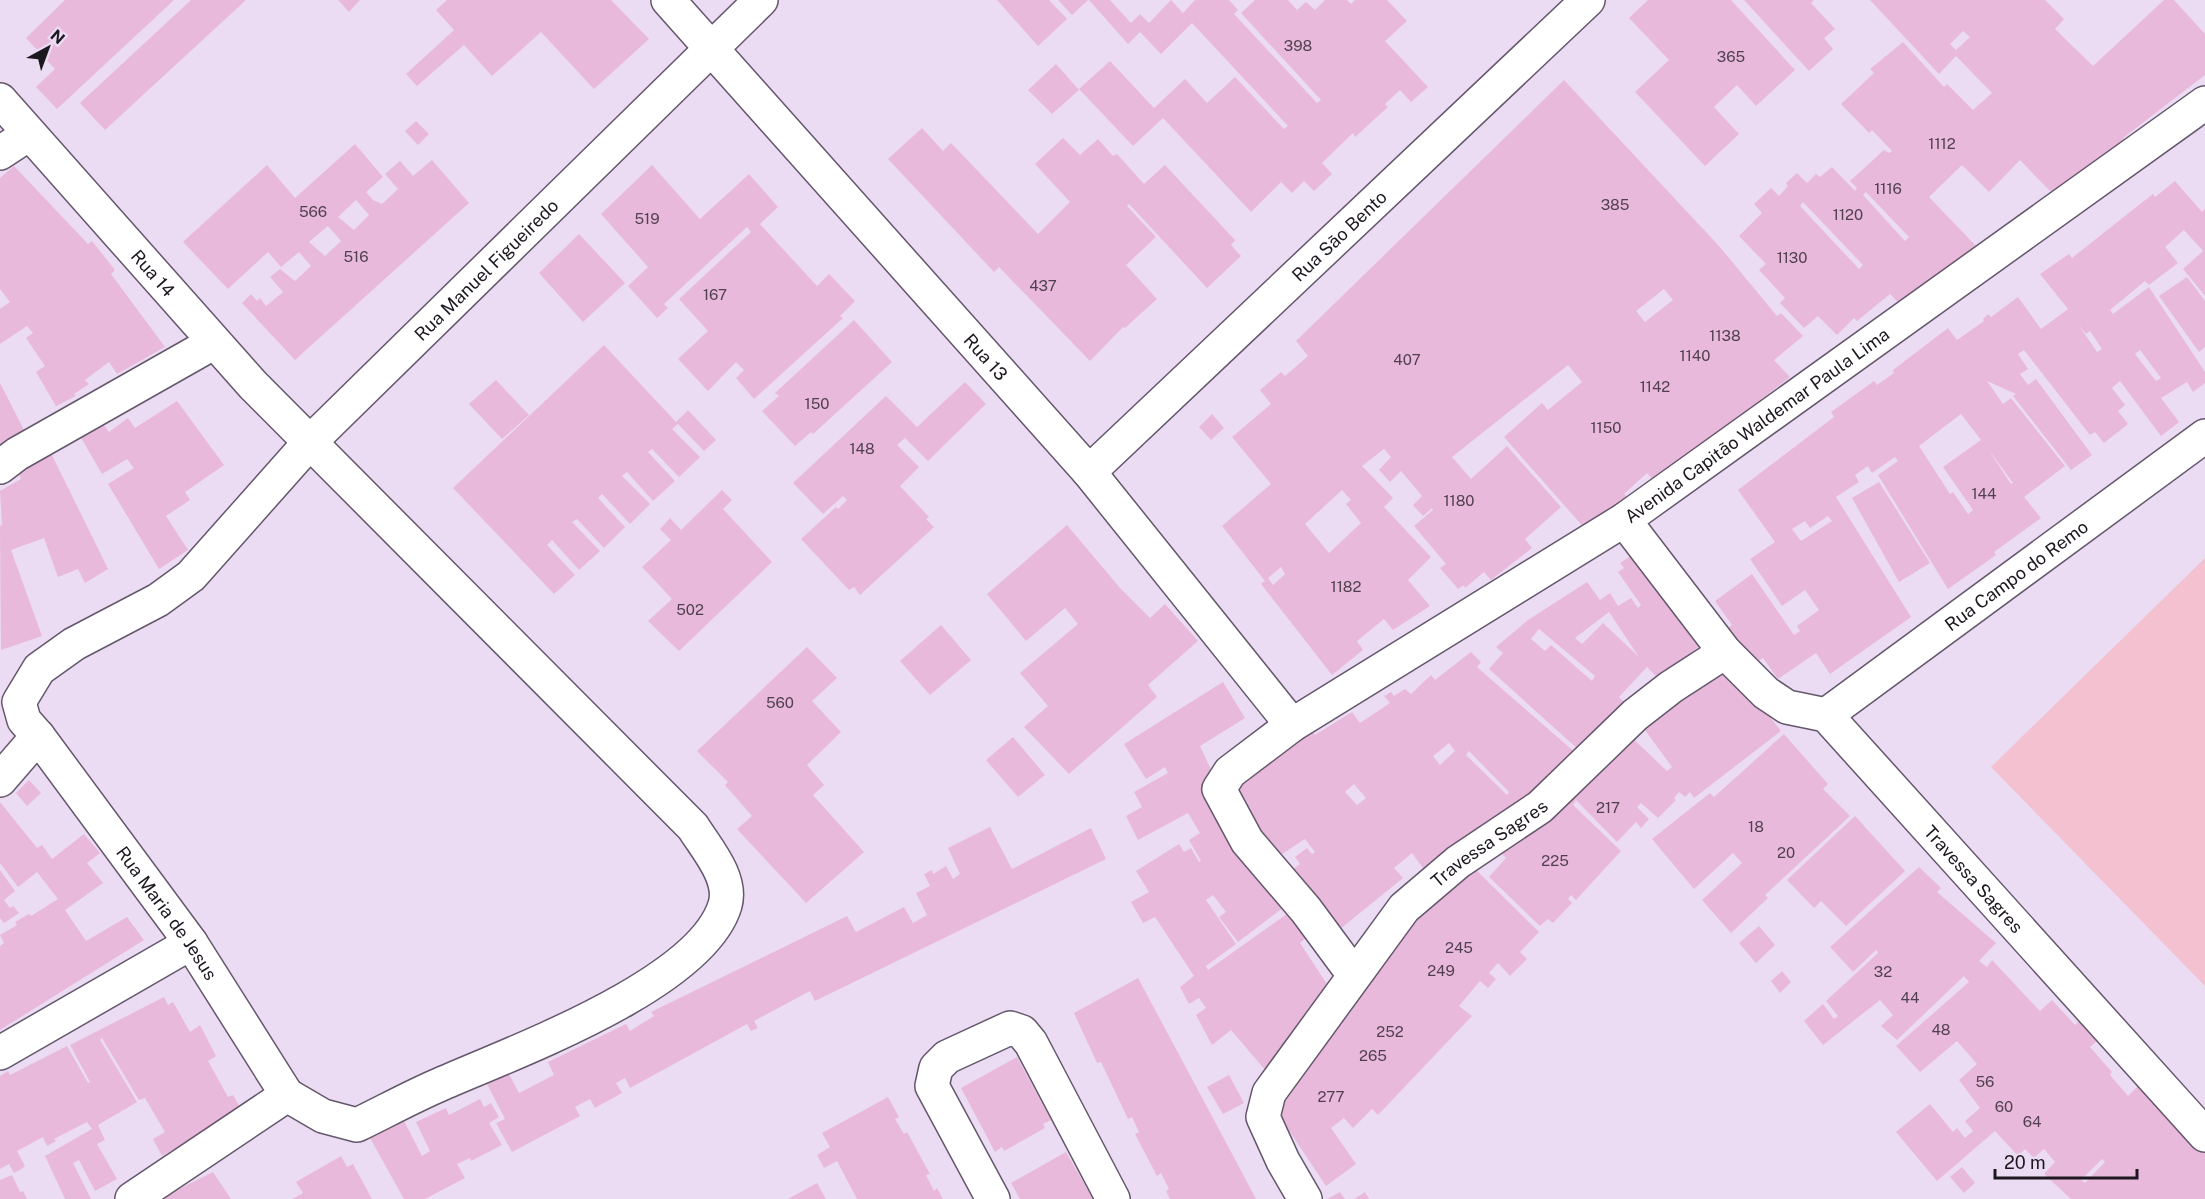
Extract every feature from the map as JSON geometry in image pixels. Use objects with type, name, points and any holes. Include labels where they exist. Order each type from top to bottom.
[{"type":"street","name":"Rua 13","points":[[668,0],[1089,472],[1292,725]]},
{"type":"street","name":"Rua Manuel Figueiredo","points":[[218,546],[310,442],[711,46],[761,0]]},
{"type":"street","name":"Rua São Bento","points":[[1089,472],[1588,0]]},
{"type":"street","name":"Rua 14","points":[[0,100],[213,343],[693,827],[717,865],[726,888],[726,903],[718,919],[699,945],[671,970],[590,1018],[435,1086],[357,1125],[323,1116],[286,1095]]},
{"type":"street","name":"Avenida Capitão Waldemar Paula Lima","points":[[1354,975],[1306,910],[1248,841],[1219,789],[1230,772],[1292,725],[1624,520],[2205,103]]},
{"type":"street","points":[[0,153],[29,134]]},
{"type":"street","points":[[0,467],[17,454],[213,343]]},
{"type":"street","name":"Rua Campo do Remo","points":[[1827,715],[2205,436]]},
{"type":"street","points":[[1624,520],[1725,652],[1766,693],[1787,707],[1827,715]]},
{"type":"street","name":"Rua Maria de Jesus","points":[[218,546],[191,576],[158,600],[74,644],[39,669],[18,702],[24,720],[191,943],[286,1095]]},
{"type":"street","name":"Travessa Sagres","points":[[1305,1199],[1283,1161],[1263,1117],[1269,1093],[1404,908],[1458,862],[1540,807],[1635,715],[1671,687],[1725,652]]},
{"type":"street","name":"Travessa Sagres","points":[[1827,715],[2205,1135]]},
{"type":"street","points":[[0,780],[38,736]]},
{"type":"street","points":[[0,1053],[191,943]]},
{"type":"street","points":[[993,1199],[932,1086],[936,1068],[947,1057],[1010,1028],[1022,1032],[1031,1043],[1113,1199]]},
{"type":"street","points":[[132,1199],[286,1095]]},
{"type":"shaded area","points":[[2205,558],[2205,986],[1991,767]]},
{"type":"building","points":[[65,0],[174,0],[57,109],[36,87],[55,69],[26,38]]},
{"type":"building","points":[[191,0],[246,0],[105,130],[80,103]]},
{"type":"building","points":[[338,0],[360,0],[349,12]]},
{"type":"building","points":[[447,0],[611,0],[649,39],[594,89],[541,32],[492,76],[464,45],[417,86],[406,74],[454,30],[436,10]]},
{"type":"building","points":[[997,0],[1049,0],[1067,19],[1038,46]]},
{"type":"building","points":[[1058,0],[1088,0],[1072,15]]},
{"type":"building","points":[[1089,0],[1110,0],[1131,23],[1140,14],[1149,23],[1171,0],[1183,13],[1195,0],[1229,0],[1238,10],[1234,14],[1317,103],[1321,100],[1241,13],[1255,0],[1288,0],[1297,10],[1306,2],[1315,10],[1325,0],[1347,0],[1351,4],[1355,0],[1387,0],[1407,21],[1385,41],[1428,87],[1411,102],[1400,90],[1385,104],[1388,107],[1355,137],[1353,133],[1322,163],[1332,174],[1314,191],[1304,181],[1292,193],[1281,182],[1251,212],[1163,118],[1133,146],[1079,89],[1110,61],[1154,108],[1185,79],[1207,103],[1235,77],[1284,129],[1288,126],[1192,23],[1161,54],[1140,32],[1128,44]]},
{"type":"building","points":[[1648,0],[1731,0],[1795,70],[1756,106],[1737,85],[1714,107],[1739,134],[1705,166],[1635,92],[1669,60],[1629,18]]},
{"type":"building","points":[[1744,0],[1814,0],[1811,3],[1835,29],[1824,38],[1833,49],[1809,71]]},
{"type":"building","points":[[1870,0],[2045,0],[2064,19],[2055,29],[2093,66],[2164,0],[2174,0],[2205,34],[2205,75],[2123,138],[2125,141],[2052,193],[2020,160],[1989,192],[1962,165],[1929,197],[1977,247],[1942,279],[1937,275],[1900,304],[1890,294],[1857,321],[1854,318],[1837,335],[1818,316],[1804,328],[1780,303],[1785,298],[1759,270],[1766,264],[1739,236],[1762,213],[1754,204],[1771,188],[1779,196],[1788,186],[1786,183],[1797,173],[1807,183],[1816,174],[1820,177],[1832,167],[1855,191],[1857,188],[1850,181],[1884,150],[1889,153],[1892,151],[1872,130],[1869,133],[1841,104],[1874,73],[1870,69],[1903,42],[1944,87],[1947,84],[1973,110],[1992,93],[1956,56],[1939,74]],"holes":[[[1963,31],[1970,37],[1956,50],[1950,44]],[[1866,192],[1909,237],[1905,241],[1863,195]],[[1803,202],[1863,265],[1859,269],[1800,206]]]},
{"type":"building","points":[[1056,64],[1079,90],[1052,114],[1028,90]]},
{"type":"building","points":[[1564,80],[1719,246],[1777,316],[1781,313],[1803,336],[1774,360],[1790,377],[1655,482],[1647,473],[1624,494],[1631,501],[1587,531],[1504,437],[1542,403],[1548,410],[1582,382],[1568,365],[1452,457],[1471,479],[1507,446],[1561,507],[1525,539],[1532,548],[1491,580],[1484,572],[1465,588],[1464,585],[1458,589],[1440,568],[1446,564],[1414,526],[1433,510],[1432,508],[1423,516],[1413,505],[1422,496],[1401,471],[1390,482],[1379,470],[1391,457],[1384,449],[1362,466],[1393,498],[1384,507],[1431,557],[1408,580],[1430,606],[1393,630],[1384,619],[1357,641],[1363,650],[1332,675],[1261,584],[1265,581],[1222,526],[1271,484],[1232,437],[1271,404],[1260,390],[1281,372],[1285,376],[1308,356],[1296,341]],"holes":[[[1664,289],[1673,300],[1645,322],[1636,311]],[[1342,490],[1351,500],[1346,504],[1361,523],[1329,553],[1305,524]],[[1281,567],[1285,574],[1273,585],[1268,578]]]},
{"type":"building","points":[[416,121],[429,134],[418,145],[405,131]]},
{"type":"building","points":[[922,128],[943,151],[951,143],[1038,234],[1070,202],[1035,164],[1063,138],[1080,155],[1098,139],[1113,156],[1117,154],[1144,184],[1165,165],[1235,240],[1231,245],[1241,256],[1207,288],[1129,204],[1127,206],[1156,237],[1126,265],[1157,299],[1125,328],[1123,327],[1090,361],[999,267],[994,272],[888,159]]},
{"type":"building","points":[[355,144],[383,177],[366,192],[373,200],[382,204],[398,189],[385,174],[400,161],[413,176],[432,160],[469,203],[295,360],[242,303],[251,294],[257,301],[260,298],[266,306],[283,292],[270,277],[280,269],[295,281],[311,266],[299,252],[281,267],[268,252],[228,289],[183,242],[267,165],[295,198]],"holes":[[[356,200],[369,215],[354,230],[338,217]],[[328,226],[341,241],[325,256],[309,242]]]},
{"type":"building","points":[[652,165],[700,219],[749,174],[778,207],[760,224],[817,286],[829,274],[855,301],[840,316],[843,318],[754,399],[736,378],[744,370],[736,362],[708,391],[678,359],[708,331],[679,299],[751,232],[747,227],[664,304],[668,308],[657,318],[628,286],[648,267],[601,214]]},
{"type":"building","points":[[14,166],[88,244],[92,241],[115,270],[111,274],[165,347],[117,374],[109,362],[85,380],[89,384],[74,394],[76,396],[56,406],[36,372],[45,366],[26,338],[33,333],[27,326],[0,344],[0,309],[10,302],[0,289],[0,178]]},
{"type":"building","points":[[2175,181],[2202,212],[2205,209],[2205,296],[2183,269],[2203,251],[2184,230],[2165,247],[2178,263],[2149,285],[2145,281],[2110,310],[2113,314],[2149,287],[2205,372],[2205,383],[2193,392],[2187,382],[2161,398],[2179,422],[2161,436],[2120,381],[2112,388],[2125,405],[2118,411],[2128,424],[2104,443],[2095,432],[2090,435],[2024,350],[2018,354],[2028,369],[2020,374],[2028,385],[2036,379],[2092,455],[2071,470],[2013,396],[2016,394],[1987,381],[2003,404],[2011,398],[2065,466],[2024,497],[2041,518],[1994,552],[1996,555],[1948,589],[1878,475],[1898,461],[1895,457],[1872,473],[1868,466],[1855,475],[1859,482],[1836,497],[1911,617],[1830,674],[1816,653],[1778,679],[1763,658],[1755,663],[1728,628],[1732,625],[1715,601],[1752,574],[1794,635],[1800,631],[1797,626],[1819,610],[1805,590],[1782,606],[1750,559],[1775,542],[1738,490],[1834,417],[1831,412],[1874,381],[1877,385],[1894,373],[1893,370],[1948,328],[1957,340],[1984,321],[1983,319],[1988,314],[1991,317],[2018,297],[2041,329],[2068,309],[2040,274],[2069,254],[2072,258],[2153,194],[2155,197]],"holes":[[[2078,324],[2086,334],[2090,331],[2102,349],[2097,352]],[[2140,350],[2161,378],[2156,381],[2135,354]],[[1961,414],[1981,440],[1943,467],[1973,510],[1968,514],[1953,492],[1950,494],[1919,446]],[[1988,449],[2013,483],[2011,484]],[[1828,516],[1832,521],[1801,541],[1792,529],[1805,521],[1810,528]]]},
{"type":"building","points":[[579,234],[625,283],[583,322],[539,273]]},
{"type":"building","points":[[2187,277],[2205,301],[2205,347],[2199,352],[2159,296]]},
{"type":"building","points":[[854,320],[892,362],[813,434],[811,432],[795,446],[762,411],[779,396],[775,393]]},
{"type":"building","points":[[604,345],[676,422],[688,410],[716,440],[704,451],[678,424],[672,429],[700,457],[679,477],[652,449],[648,452],[675,481],[653,501],[627,472],[622,476],[650,504],[630,524],[602,494],[598,498],[625,527],[604,548],[577,519],[572,522],[600,551],[579,570],[552,540],[547,545],[575,575],[554,594],[453,488]]},
{"type":"building","points":[[496,380],[529,415],[502,439],[469,404]]},
{"type":"building","points":[[965,382],[986,404],[928,461],[905,438],[897,445],[919,467],[900,486],[929,517],[926,519],[934,527],[860,595],[854,587],[849,590],[801,539],[847,500],[843,496],[823,514],[793,483],[886,396],[917,427]]},
{"type":"building","points":[[0,383],[24,430],[0,445]]},
{"type":"building","points":[[177,401],[224,465],[185,492],[190,500],[166,516],[188,550],[159,569],[108,484],[134,468],[127,459],[102,474],[80,436],[103,424],[109,432],[128,418],[135,428]]},
{"type":"building","points":[[1212,414],[1224,428],[1211,440],[1199,427]]},
{"type":"building","points":[[50,451],[108,569],[85,583],[78,569],[58,577],[44,538],[11,550],[42,636],[1,650],[0,491],[21,479],[17,468]]},
{"type":"building","points":[[1879,482],[1930,563],[1899,582],[1852,498]]},
{"type":"building","points":[[722,490],[732,500],[723,509],[772,562],[679,651],[648,621],[672,599],[642,567],[671,540],[660,529],[670,518],[681,530]]},
{"type":"building","points":[[1067,525],[1120,588],[1150,618],[1165,604],[1198,641],[1148,685],[1157,697],[1069,774],[1024,727],[1048,706],[1020,673],[1078,624],[1065,608],[1026,641],[987,594]]},
{"type":"building","points":[[1637,552],[1708,639],[1659,679],[1647,667],[1619,697],[1628,706],[1580,751],[1489,669],[1503,653],[1496,647],[1528,620],[1587,582],[1600,600],[1610,593],[1618,606],[1631,598],[1638,608],[1641,605],[1618,572],[1624,568],[1620,563]],"holes":[[[1609,612],[1639,657],[1603,623],[1582,644],[1575,638]],[[1539,629],[1595,676],[1592,681],[1551,645],[1545,651],[1531,639]]]},
{"type":"building","points":[[941,625],[971,660],[930,695],[900,661]]},
{"type":"building","points":[[807,647],[837,678],[812,701],[841,732],[807,765],[824,785],[813,795],[864,852],[806,903],[737,829],[752,816],[725,785],[728,782],[697,751]]},
{"type":"building","points":[[1471,652],[1481,662],[1477,667],[1577,754],[1524,812],[1518,807],[1494,830],[1489,825],[1428,875],[1412,853],[1394,868],[1403,878],[1334,934],[1300,895],[1238,942],[1219,917],[1226,912],[1213,895],[1206,900],[1236,944],[1206,966],[1208,970],[1298,906],[1316,930],[1300,943],[1327,984],[1332,981],[1340,992],[1295,1028],[1303,1037],[1266,1071],[1231,1030],[1212,1045],[1196,1015],[1206,1008],[1199,998],[1189,1004],[1180,987],[1194,976],[1155,917],[1143,923],[1131,902],[1149,892],[1136,871],[1179,844],[1184,852],[1191,848],[1199,862],[1201,861],[1189,840],[1200,833],[1188,813],[1138,840],[1126,816],[1142,807],[1134,792],[1168,773],[1165,767],[1146,779],[1124,744],[1223,682],[1245,718],[1200,746],[1214,776],[1209,779],[1238,839],[1269,880],[1280,870],[1285,875],[1300,864],[1295,857],[1307,848],[1312,854],[1315,852],[1305,839],[1270,862],[1223,786],[1313,732],[1315,735],[1352,712],[1360,723],[1390,703],[1384,696],[1391,692],[1394,696],[1405,689],[1411,694],[1431,675],[1435,680]],"holes":[[[1449,743],[1455,751],[1440,765],[1433,756]],[[1469,751],[1509,792],[1507,795],[1466,755]],[[1354,784],[1366,798],[1357,805],[1345,792]]]},
{"type":"building","points":[[1732,668],[1781,731],[1694,798],[1690,792],[1685,797],[1679,792],[1674,798],[1676,800],[1658,818],[1641,803],[1637,807],[1649,819],[1641,828],[1636,822],[1617,842],[1576,800],[1573,805],[1621,851],[1576,900],[1571,895],[1568,899],[1572,903],[1553,923],[1548,919],[1540,926],[1489,877],[1506,858],[1498,850],[1626,732],[1667,771],[1672,767],[1642,726],[1673,702],[1675,706]]},
{"type":"building","points":[[1784,734],[1828,784],[1823,789],[1850,816],[1765,895],[1768,898],[1731,933],[1702,900],[1742,863],[1733,853],[1694,889],[1652,839],[1710,793],[1714,797]]},
{"type":"building","points":[[1013,737],[1045,775],[1018,797],[986,760]]},
{"type":"building","points":[[29,780],[41,793],[27,806],[16,793]]},
{"type":"building","points":[[0,802],[37,848],[42,845],[52,859],[84,834],[100,853],[87,863],[103,883],[65,910],[86,941],[127,917],[144,940],[0,1030],[0,946],[4,943],[0,935],[17,925],[15,922],[29,914],[31,916],[58,899],[37,872],[18,887],[0,863]]},
{"type":"building","points":[[1855,816],[1905,871],[1846,926],[1821,901],[1814,908],[1787,880]]},
{"type":"building","points":[[990,827],[1012,869],[1091,828],[1106,859],[815,1001],[810,991],[754,1021],[758,1028],[751,1031],[747,1024],[630,1088],[625,1078],[616,1083],[622,1093],[595,1108],[590,1099],[575,1107],[580,1116],[512,1152],[496,1123],[505,1119],[487,1084],[509,1074],[519,1093],[554,1075],[548,1062],[626,1024],[630,1031],[654,1016],[651,1012],[847,916],[856,932],[904,907],[913,923],[927,915],[916,893],[930,886],[924,874],[932,870],[933,874],[946,866],[953,879],[960,874],[948,848]]},
{"type":"building","points":[[1468,862],[1539,932],[1520,952],[1527,959],[1510,976],[1498,963],[1489,973],[1496,979],[1488,988],[1480,981],[1459,1006],[1472,1016],[1378,1115],[1372,1109],[1353,1128],[1344,1118],[1331,1128],[1356,1164],[1326,1186],[1270,1102],[1351,1012],[1346,1007],[1356,981]]},
{"type":"building","points":[[1919,867],[1941,888],[1937,892],[1996,943],[1979,961],[1987,967],[1992,960],[2040,1011],[2052,1000],[2075,1025],[2081,1019],[2099,1039],[2090,1047],[2112,1072],[2110,1075],[2128,1096],[2140,1084],[2205,1148],[2205,1199],[2071,1199],[2044,1174],[2055,1162],[2044,1149],[2034,1158],[2025,1149],[2018,1156],[1995,1131],[1937,1181],[1896,1132],[1930,1104],[1953,1132],[1957,1128],[1965,1138],[1973,1131],[1965,1121],[1980,1108],[1959,1080],[1977,1064],[1957,1041],[1920,1072],[1896,1046],[1969,982],[1964,976],[1897,1040],[1881,1026],[1893,1015],[1880,1000],[1823,1045],[1804,1021],[1823,1004],[1834,1019],[1838,1016],[1826,1001],[1878,953],[1876,950],[1853,972],[1830,947]],"holes":[[[2102,1159],[2105,1162],[2085,1183],[2081,1180]]]},
{"type":"building","points":[[0,870],[15,891],[4,900],[10,908],[13,906],[19,913],[4,923],[0,918]]},
{"type":"building","points":[[1759,926],[1775,945],[1756,963],[1739,943]]},
{"type":"building","points":[[1782,971],[1791,982],[1780,993],[1771,981]]},
{"type":"building","points":[[1138,978],[1256,1199],[1170,1199],[1166,1191],[1169,1189],[1161,1173],[1157,1176],[1135,1134],[1139,1132],[1132,1117],[1128,1119],[1101,1062],[1097,1063],[1074,1013]]},
{"type":"building","points":[[164,997],[168,1005],[173,1002],[190,1032],[200,1025],[216,1056],[208,1061],[228,1097],[233,1095],[241,1109],[162,1156],[153,1139],[165,1132],[145,1098],[139,1100],[102,1038],[100,1040],[137,1102],[98,1125],[105,1140],[97,1144],[117,1179],[95,1191],[79,1160],[73,1163],[91,1199],[65,1199],[45,1156],[92,1129],[87,1122],[54,1139],[56,1141],[47,1146],[43,1137],[17,1151],[25,1166],[20,1170],[14,1173],[9,1164],[0,1169],[0,1076],[8,1071],[10,1075],[67,1046],[88,1083],[90,1082],[70,1045]]},
{"type":"building","points":[[1017,1057],[1051,1120],[1043,1124],[1045,1128],[1004,1151],[1002,1147],[995,1152],[961,1088]]},
{"type":"building","points":[[1229,1075],[1244,1103],[1223,1114],[1207,1087]]},
{"type":"building","points":[[888,1097],[899,1117],[895,1119],[904,1134],[907,1132],[930,1174],[926,1175],[934,1191],[937,1188],[943,1199],[857,1199],[837,1161],[824,1168],[817,1155],[830,1147],[822,1133]]},
{"type":"building","points":[[480,1099],[484,1107],[491,1103],[499,1117],[489,1123],[502,1145],[471,1161],[470,1158],[457,1164],[465,1178],[425,1199],[404,1199],[370,1138],[403,1119],[422,1156],[430,1151],[416,1122],[446,1108],[449,1115]]},
{"type":"building","points":[[1066,1152],[1093,1199],[1020,1199],[1011,1183]]},
{"type":"building","points":[[341,1156],[347,1167],[353,1164],[372,1199],[292,1199],[303,1193],[296,1182]]},
{"type":"building","points":[[1962,1167],[1975,1183],[1964,1193],[1950,1177]]},
{"type":"building","points":[[213,1172],[231,1199],[160,1199],[187,1185]]},
{"type":"building","points":[[12,1175],[20,1192],[23,1191],[27,1199],[0,1199],[0,1180]]},
{"type":"building","points":[[817,1183],[826,1199],[788,1199]]},
{"type":"building","points":[[1340,1192],[1345,1199],[1327,1199]]},
{"type":"building","points":[[1365,1192],[1369,1199],[1354,1199]]}]
